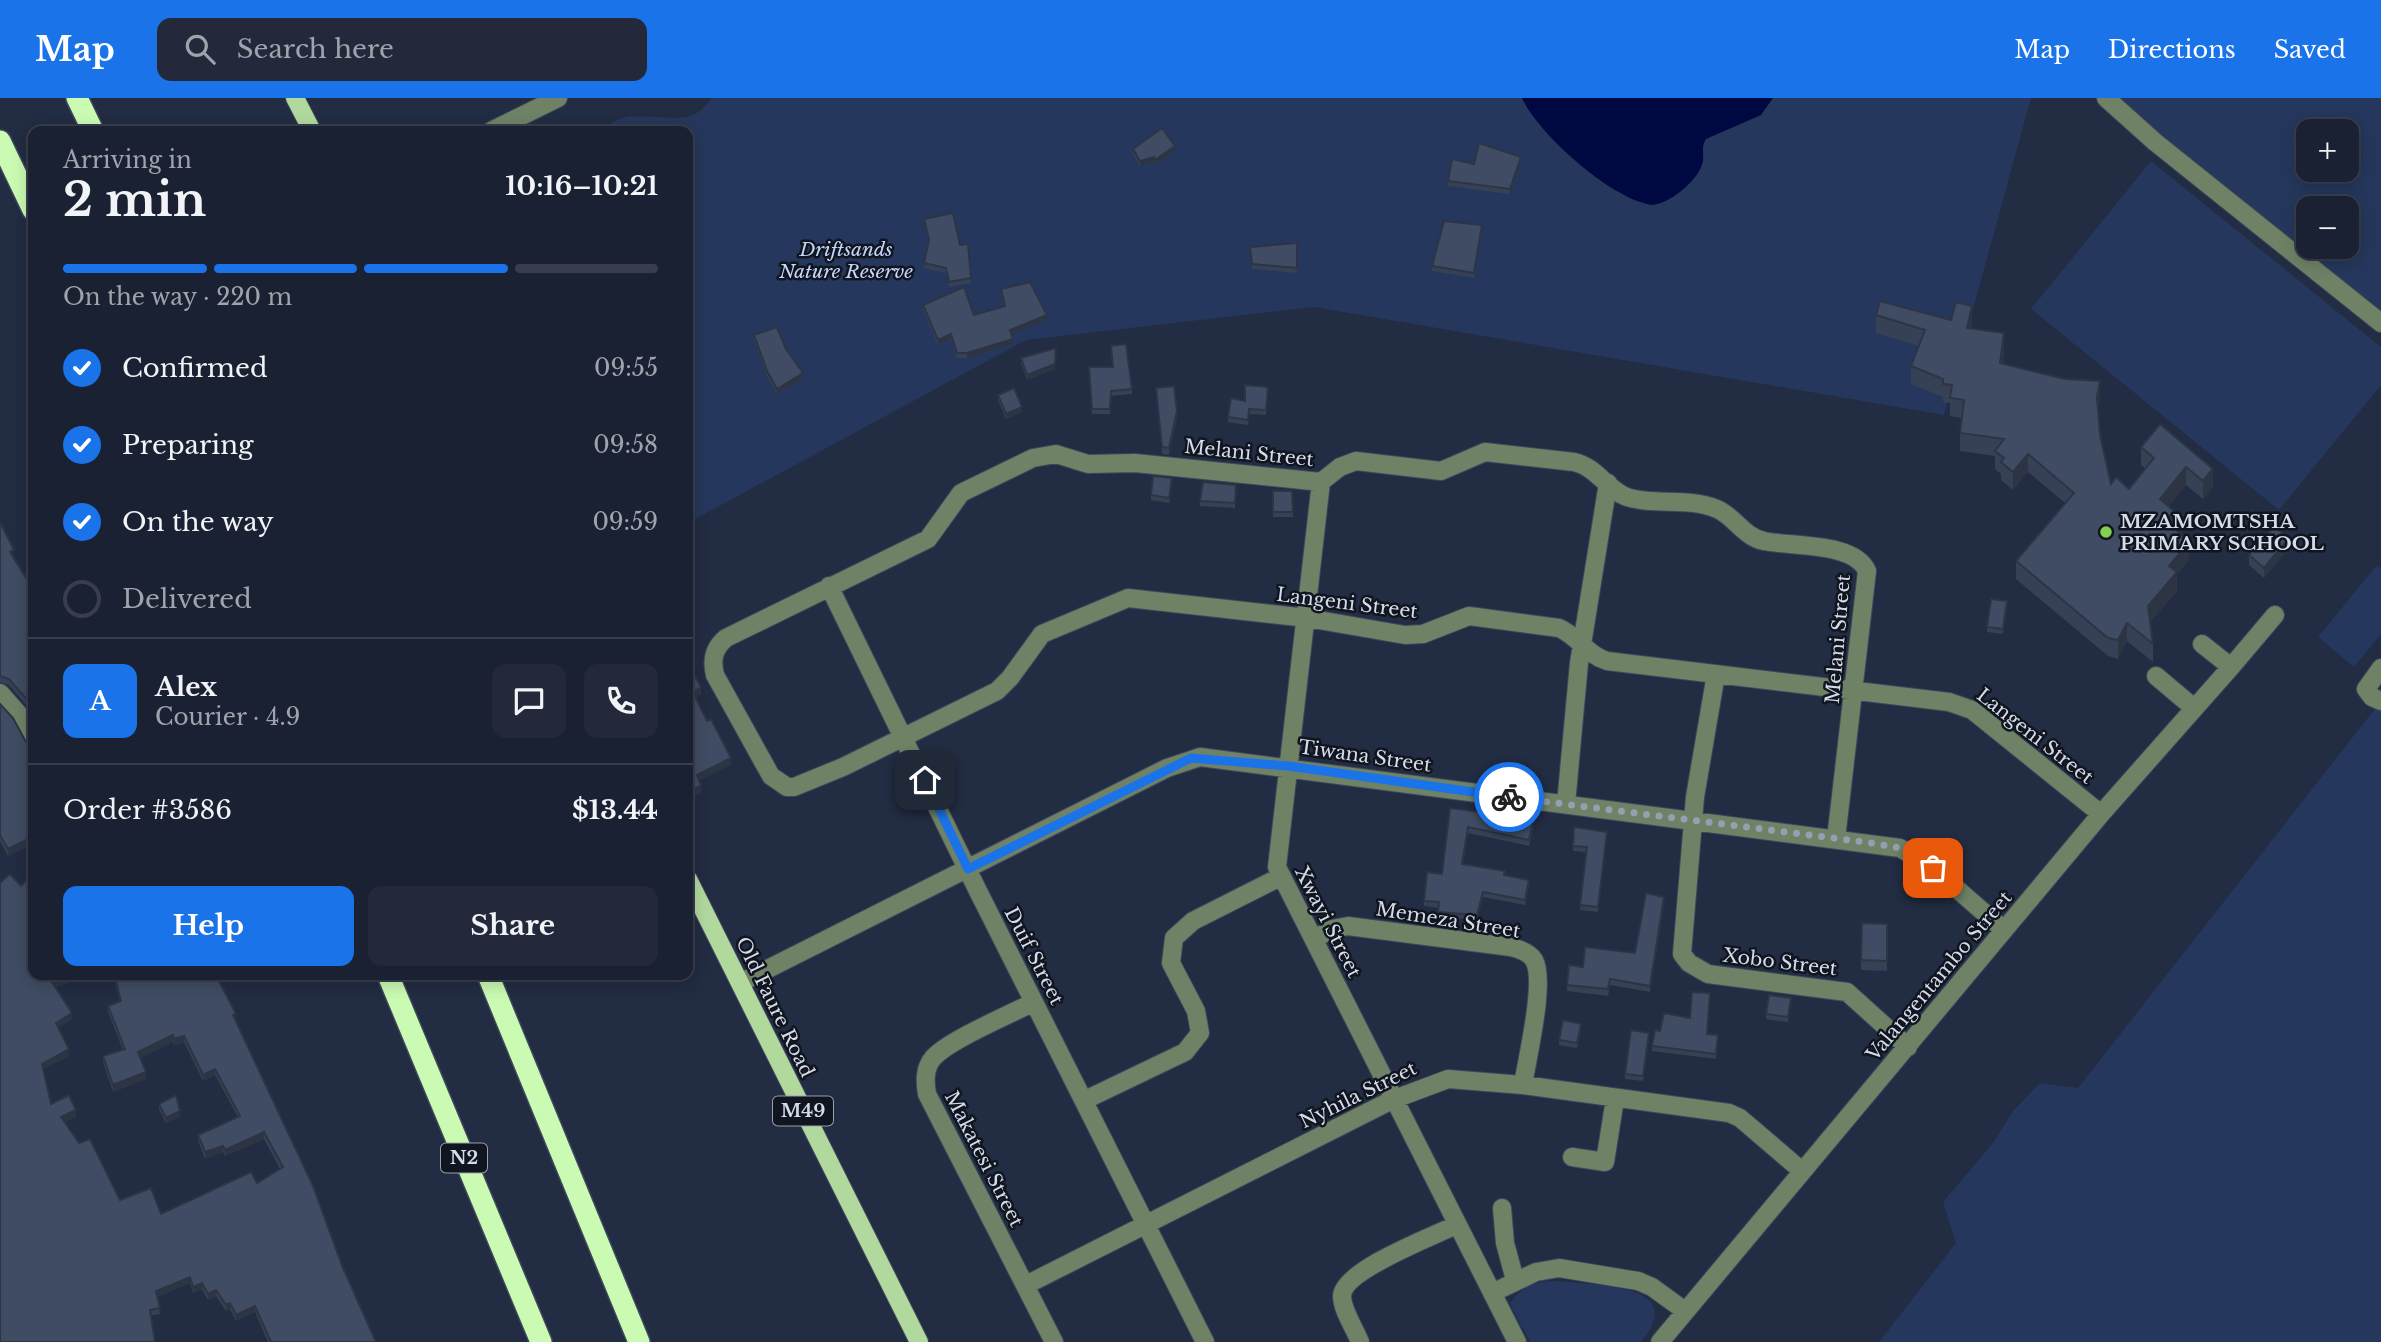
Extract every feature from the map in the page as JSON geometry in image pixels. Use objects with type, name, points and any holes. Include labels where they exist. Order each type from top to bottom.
[{"type":"highway","points":[[77,98],[91,126]]},
{"type":"highway","points":[[0,141],[28,200]]},
{"type":"highway","name":"N2","points":[[390,980],[541,1342]]},
{"type":"highway","points":[[490,980],[639,1342]]},
{"type":"main road","points":[[295,98],[309,126]]},
{"type":"main road","name":"Old Faure Road","points":[[693,889],[919,1342]]},
{"type":"street","points":[[501,126],[558,98]]},
{"type":"street","points":[[2106,98],[2155,142],[2381,323]]},
{"type":"street","name":"Melani Street","points":[[714,653],[726,638],[928,539],[965,490],[1013,466],[1049,454],[1062,455],[1088,464],[1147,464],[1321,482],[1351,462],[1441,471],[1491,452],[1581,463],[1627,497],[1718,509],[1762,541],[1856,555],[1867,571],[1836,839]]},
{"type":"street","name":"Xwayi Street","points":[[1321,482],[1307,618],[1276,852],[1280,877],[1314,939],[1392,1100],[1517,1342]]},
{"type":"street","points":[[1566,804],[1581,645],[1608,483]]},
{"type":"street","name":"Duif Street","points":[[829,586],[1205,1342]]},
{"type":"street","name":"Langeni Street","points":[[714,653],[714,670],[721,686],[771,776],[787,787],[803,785],[997,691],[1047,632],[1128,598],[1307,618],[1414,635],[1473,616],[1559,628],[1569,632],[1592,655],[1607,661],[1966,707],[2101,814]]},
{"type":"street","name":"Valangentambo Street","points":[[1660,1342],[2101,814],[2275,615]]},
{"type":"street","points":[[2202,644],[2231,667]]},
{"type":"street","points":[[2381,668],[2366,689],[2372,697],[2381,701]]},
{"type":"street","name":"Xobo Street","points":[[1716,674],[1693,822],[1681,944],[1689,963],[1708,974],[1847,992],[1908,1047]]},
{"type":"street","points":[[2156,677],[2194,708]]},
{"type":"street","points":[[0,693],[22,718],[28,729]]},
{"type":"street","name":"Tiwana Street","points":[[740,983],[1191,758],[1288,766],[1900,848],[1914,854],[2004,930]]},
{"type":"street","points":[[1086,1100],[1185,1052],[1200,1033],[1196,1011],[1171,963],[1174,937],[1194,921],[1280,877]]},
{"type":"street","name":"Memeza Street","points":[[1314,939],[1343,926],[1511,947],[1526,953],[1533,960],[1538,981],[1524,1085]]},
{"type":"street","name":"Makatesi Street","points":[[1034,1002],[944,1049],[928,1067],[925,1082],[927,1094],[1054,1342]]},
{"type":"street","name":"Nyhila Street","points":[[1026,1285],[1392,1100],[1443,1079],[1524,1085],[1735,1115],[1802,1171]]},
{"type":"street","points":[[1572,1157],[1605,1162],[1615,1099]]},
{"type":"street","points":[[1502,1208],[1505,1244],[1515,1280]]},
{"type":"street","points":[[1360,1342],[1345,1307],[1342,1296],[1345,1287],[1360,1271],[1456,1225]]},
{"type":"street","points":[[1492,1293],[1515,1280],[1547,1269],[1559,1268],[1638,1281],[1652,1287],[1685,1311]]},
{"type":"green space","name":"Driftsands Nature Reserve","points":[[712,98],[2031,98],[1944,415],[1314,307],[1026,340],[693,520],[693,126],[610,126],[620,119],[631,117],[680,118],[700,111]]},
{"type":"green space","points":[[2119,98],[2381,98],[2381,317],[2308,259],[2359,259],[2359,196],[2296,196],[2296,249],[2170,149],[2144,120]]},
{"type":"green space","points":[[2151,161],[2381,347],[2381,385],[2279,510],[2031,309]]},
{"type":"green space","points":[[2377,565],[2381,568],[2381,634],[2354,667],[2318,637]]},
{"type":"green space","points":[[2381,701],[2381,1342],[1879,1342],[1956,1243],[1943,1202],[1993,1143],[2013,1111],[2040,1083],[2078,1088]]},
{"type":"green space","points":[[1555,1281],[1611,1286],[1645,1297],[1654,1308],[1653,1322],[1641,1342],[1530,1342],[1510,1304],[1529,1286]]},
{"type":"shaded area","points":[[1522,98],[1773,98],[1761,115],[1706,139],[1701,168],[1691,182],[1668,200],[1653,205],[1618,192],[1578,164],[1544,129]]},
{"type":"building","points":[[1162,128],[1175,146],[1155,160],[1154,157],[1140,161],[1133,149]]},
{"type":"building","points":[[1479,143],[1521,157],[1510,189],[1448,181],[1452,159],[1474,164]]},
{"type":"building","points":[[953,213],[960,245],[968,244],[971,278],[949,282],[946,268],[924,263],[929,240],[924,219]]},
{"type":"building","points":[[1444,221],[1482,225],[1474,273],[1432,266]]},
{"type":"building","points":[[1297,243],[1297,268],[1252,264],[1250,247]]},
{"type":"building","points":[[1030,282],[1047,315],[1010,330],[1013,339],[967,353],[957,353],[951,334],[938,340],[923,305],[964,287],[974,315],[1005,306],[1001,289]]},
{"type":"building","points":[[1880,301],[1951,320],[1956,302],[1972,306],[1967,328],[2004,333],[2000,363],[2065,379],[2100,381],[2097,397],[2100,435],[2111,484],[2116,477],[2129,489],[2154,458],[2141,447],[2160,424],[2213,469],[2203,481],[2186,467],[2160,499],[2174,511],[2166,520],[2189,542],[2169,566],[2177,572],[2148,606],[2153,644],[2127,623],[2118,640],[2108,638],[2016,561],[2074,493],[2028,454],[2013,472],[2001,462],[2004,458],[1995,451],[2004,439],[1960,433],[1964,400],[1950,398],[1952,385],[1943,384],[1943,379],[1911,366],[1925,330],[1876,315]]},
{"type":"building","points":[[777,327],[786,349],[803,373],[777,389],[767,371],[754,335]]},
{"type":"building","points":[[1126,344],[1132,389],[1111,391],[1110,409],[1092,409],[1089,367],[1113,367],[1111,346]]},
{"type":"building","points":[[1056,348],[1055,364],[1027,375],[1021,358]]},
{"type":"building","points":[[1245,385],[1268,387],[1266,410],[1249,409],[1248,420],[1228,417],[1231,398],[1245,401]]},
{"type":"building","points":[[1174,386],[1177,411],[1169,448],[1162,447],[1156,388]]},
{"type":"building","points":[[1014,388],[1022,407],[1006,414],[998,395]]},
{"type":"building","points":[[1153,476],[1172,478],[1169,498],[1151,495]]},
{"type":"building","points":[[1203,482],[1236,485],[1235,503],[1200,501]]},
{"type":"building","points":[[1273,491],[1292,491],[1293,512],[1273,512]]},
{"type":"building","points":[[0,522],[14,550],[10,552],[28,581],[28,701],[9,679],[0,676]]},
{"type":"building","points":[[2274,526],[2289,538],[2264,568],[2249,555]]},
{"type":"building","points":[[1991,599],[2007,601],[2003,629],[1987,627]]},
{"type":"building","points":[[693,673],[701,687],[693,692]]},
{"type":"building","points":[[693,692],[707,721],[711,719],[731,758],[697,775],[701,786],[693,789]]},
{"type":"building","points":[[0,704],[13,718],[28,742],[28,839],[8,849],[0,835]]},
{"type":"building","points":[[1497,804],[1516,808],[1514,815],[1534,819],[1529,840],[1468,827],[1462,864],[1505,871],[1504,875],[1529,880],[1525,900],[1483,892],[1477,915],[1438,912],[1439,902],[1424,901],[1427,872],[1442,874],[1450,808],[1495,814]]},
{"type":"building","points":[[1574,827],[1607,832],[1598,907],[1580,905],[1587,847],[1573,846]]},
{"type":"building","points":[[10,874],[21,886],[28,879],[28,980],[58,980],[52,982],[72,1013],[56,1023],[69,1049],[42,1064],[51,1104],[69,1095],[76,1110],[61,1117],[79,1143],[90,1139],[120,1200],[151,1188],[161,1214],[251,1172],[257,1183],[283,1167],[264,1132],[225,1150],[223,1146],[205,1152],[198,1135],[240,1116],[215,1069],[203,1075],[184,1036],[174,1039],[173,1035],[138,1052],[146,1072],[113,1085],[103,1056],[125,1049],[108,1006],[121,1001],[116,980],[219,980],[313,1186],[343,1268],[376,1342],[271,1342],[255,1306],[236,1315],[230,1303],[226,1305],[216,1290],[208,1294],[202,1283],[193,1287],[190,1277],[156,1291],[160,1308],[150,1310],[155,1342],[0,1342],[0,883]]},
{"type":"building","points":[[1646,893],[1664,897],[1650,986],[1610,979],[1608,989],[1567,985],[1569,965],[1583,967],[1585,947],[1635,953]]},
{"type":"building","points":[[1862,923],[1887,924],[1887,961],[1861,960]]},
{"type":"building","points":[[1692,992],[1710,993],[1707,1034],[1718,1035],[1716,1054],[1652,1046],[1655,1030],[1660,1031],[1664,1013],[1690,1018]]},
{"type":"building","points":[[1769,995],[1791,998],[1788,1017],[1766,1014]]},
{"type":"building","points":[[1563,1020],[1581,1024],[1577,1043],[1559,1040]]},
{"type":"building","points":[[1631,1030],[1649,1033],[1643,1076],[1625,1074]]},
{"type":"building","points":[[176,1095],[180,1111],[166,1118],[159,1104]]},
{"type":"way so far","points":[[1509,797],[1865,842],[1900,848],[1914,854],[1933,868]]},
{"type":"place","name":"MZAMOMTSHA PRIMARY SCHOOL","points":[[2106,532]]},
{"type":"route","points":[[925,780],[968,869],[1191,758],[1288,766],[1509,797]]}]
